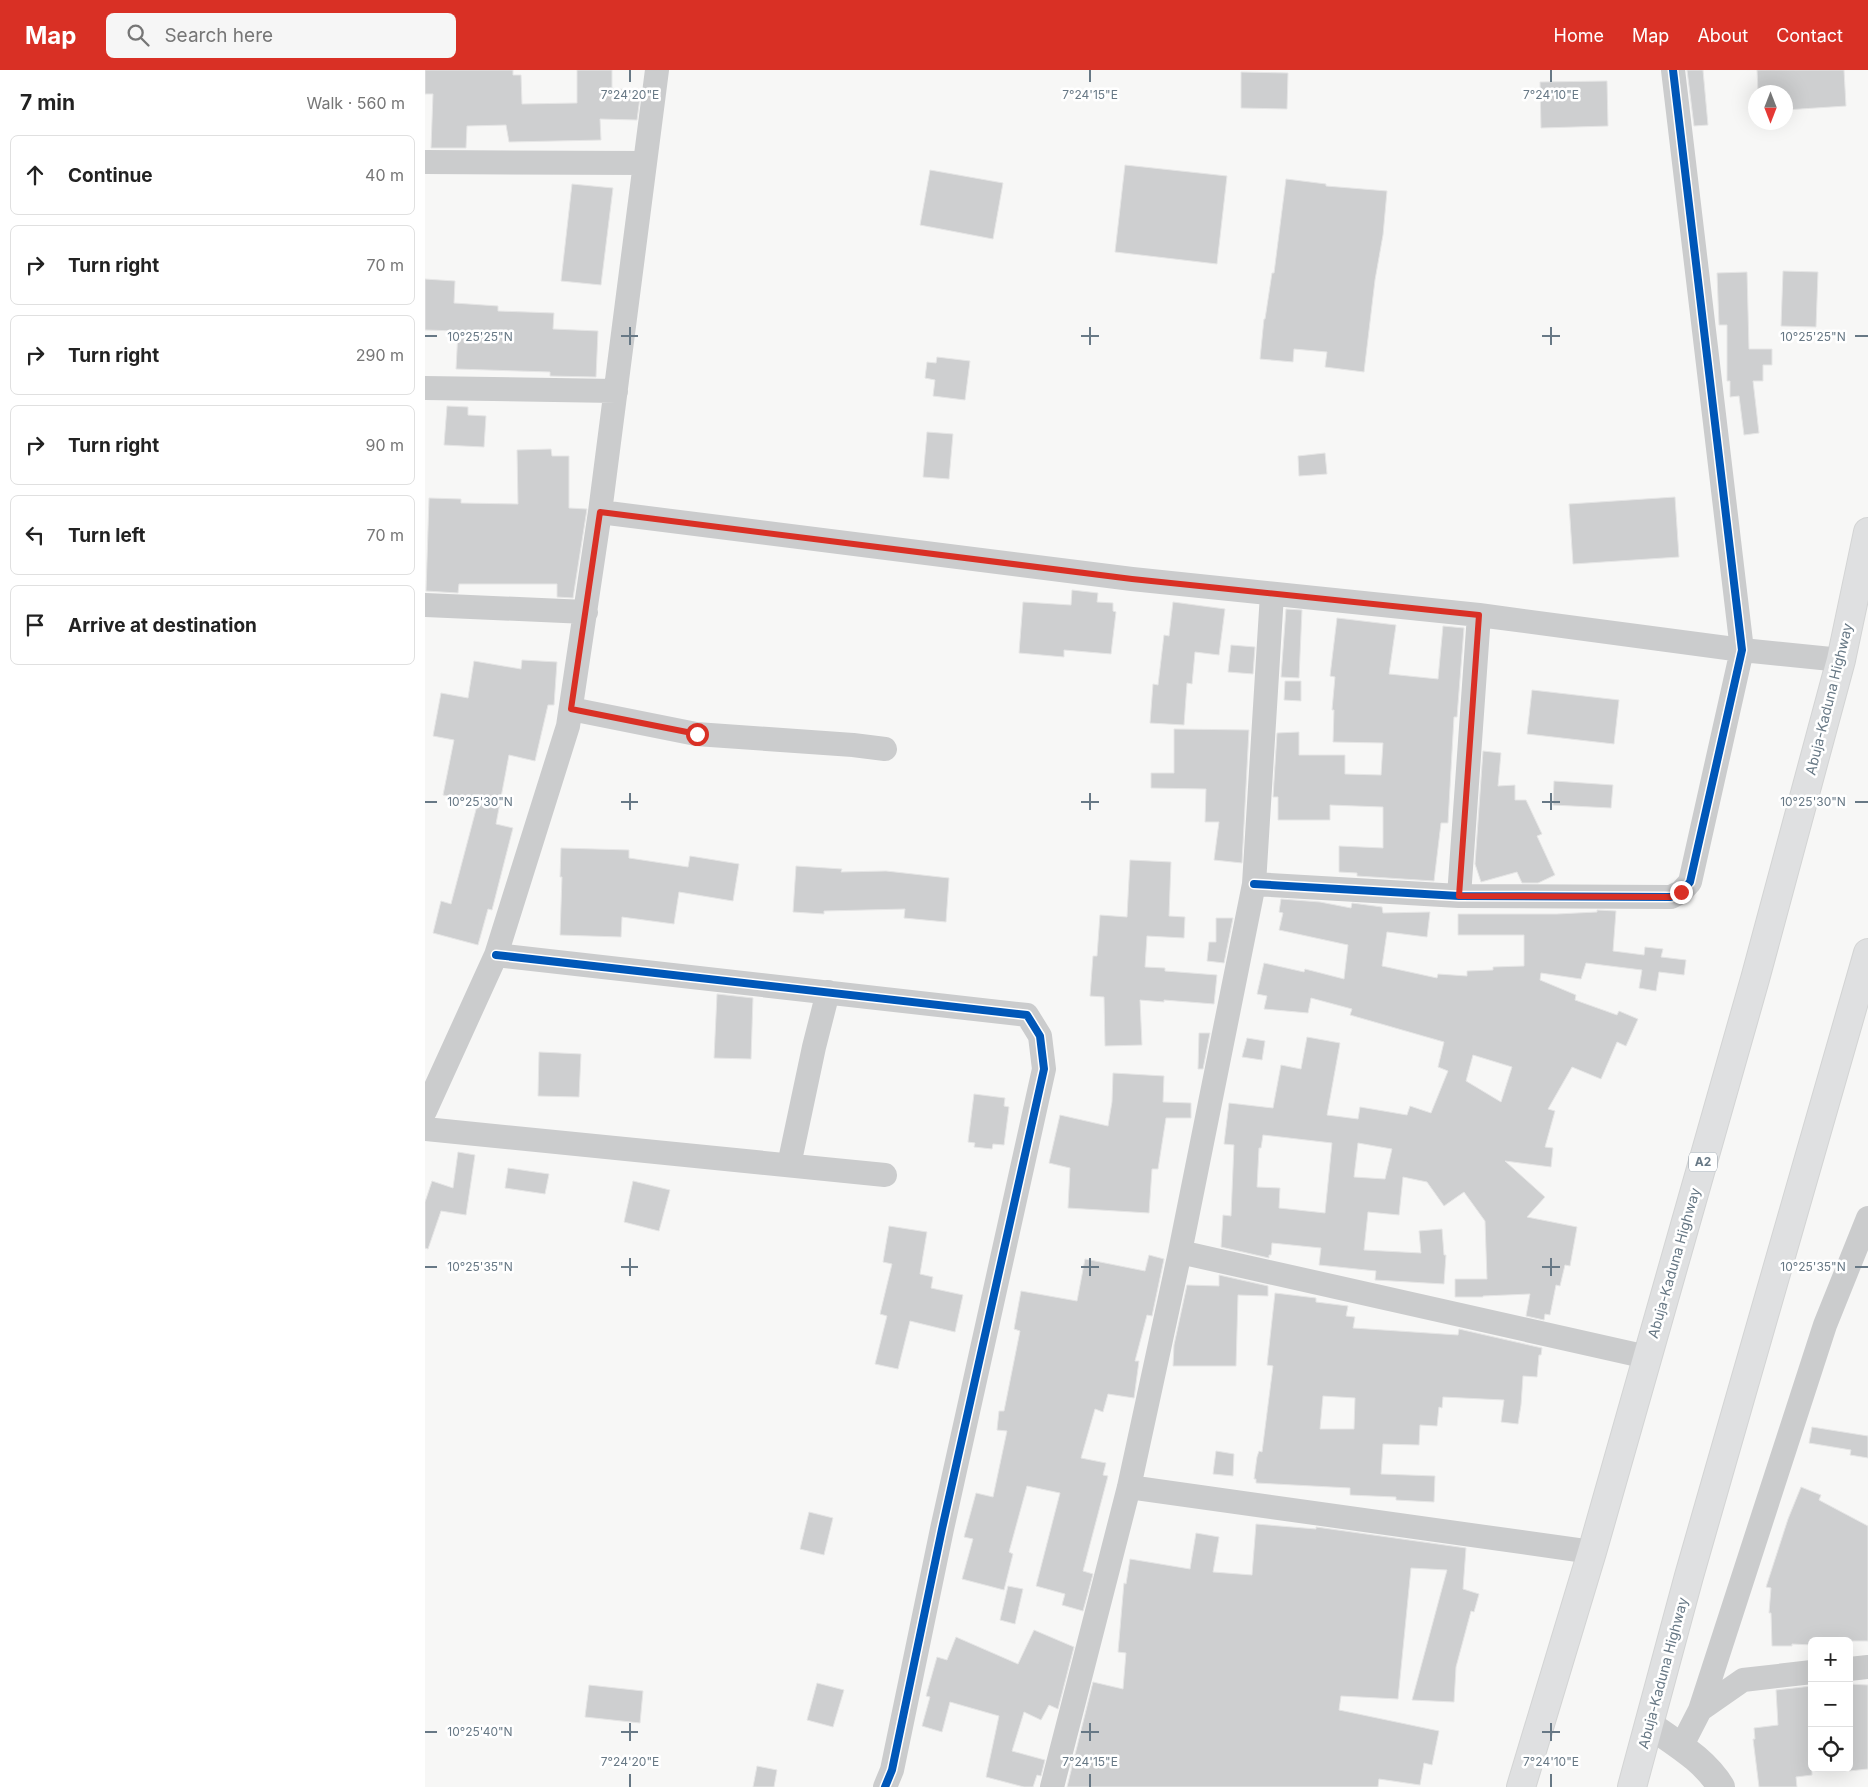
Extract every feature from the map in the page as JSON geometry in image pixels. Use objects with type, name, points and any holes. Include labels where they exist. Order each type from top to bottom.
[{"type":"highway","name":"Abuja-Kaduna Highway","points":[[1521,1787],[1592,1552],[1757,970],[1841,660],[1868,532]]},
{"type":"highway","name":"Abuja-Kaduna Highway","points":[[1632,1787],[1689,1576],[1868,952]]},
{"type":"street","points":[[425,1111],[496,955],[569,726],[600,512],[657,70]]},
{"type":"street","points":[[1254,884],[1459,896],[1671,897],[1681,892],[1690,882],[1742,650],[1673,70]]},
{"type":"street","points":[[425,162],[645,163]]},
{"type":"street","points":[[425,388],[616,392]]},
{"type":"street","points":[[600,512],[1132,579],[1479,615],[1742,650],[1841,660]]},
{"type":"street","points":[[1052,1787],[1129,1487],[1180,1252],[1254,884],[1272,594]]},
{"type":"street","points":[[425,605],[586,612]]},
{"type":"street","points":[[1459,896],[1479,615]]},
{"type":"street","points":[[571,709],[697,734],[885,749]]},
{"type":"street","points":[[496,955],[1027,1015],[1040,1036],[1044,1069],[941,1530],[892,1770],[885,1787]]},
{"type":"street","points":[[789,1165],[814,1047],[829,992]]},
{"type":"street","points":[[425,1128],[885,1175]]},
{"type":"street","points":[[1681,1747],[1700,1710],[1825,1325],[1868,1218]]},
{"type":"street","points":[[1180,1252],[1647,1357]]},
{"type":"street","points":[[1129,1487],[1592,1552]]},
{"type":"street","points":[[1853,1669],[1868,1667]]},
{"type":"street","points":[[1700,1710],[1743,1680],[1808,1672]]},
{"type":"street","points":[[1649,1725],[1681,1747],[1712,1772],[1721,1787]]},
{"type":"building","points":[[425,70],[513,70],[513,75],[521,75],[522,104],[577,103],[577,70],[612,70],[612,89],[641,90],[637,120],[600,119],[601,140],[509,142],[506,125],[467,126],[466,148],[431,148],[433,94],[425,94]]},
{"type":"building","points":[[1687,70],[1703,70],[1708,125],[1694,126]]},
{"type":"building","points":[[1757,70],[1844,70],[1846,106],[1793,109],[1793,85],[1758,85]]},
{"type":"building","points":[[1241,72],[1288,73],[1287,109],[1241,108]]},
{"type":"building","points":[[1607,81],[1608,126],[1541,128],[1540,82]]},
{"type":"building","points":[[1125,165],[1227,176],[1217,264],[1115,252]]},
{"type":"building","points":[[930,170],[1003,183],[993,239],[920,225]]},
{"type":"building","points":[[1286,179],[1326,184],[1326,186],[1387,191],[1383,235],[1375,280],[1364,372],[1325,367],[1327,352],[1294,349],[1293,362],[1260,359],[1264,319],[1272,273],[1274,273]]},
{"type":"building","points":[[572,184],[613,188],[601,285],[561,281]]},
{"type":"building","points":[[1783,271],[1818,272],[1816,327],[1781,326]]},
{"type":"building","points":[[1747,272],[1749,349],[1772,349],[1772,365],[1763,365],[1763,381],[1753,381],[1759,433],[1744,435],[1739,396],[1730,397],[1730,381],[1727,381],[1727,325],[1719,325],[1717,273]]},
{"type":"building","points":[[425,279],[455,281],[454,303],[498,306],[498,311],[554,313],[553,329],[598,331],[596,377],[550,376],[550,372],[456,369],[458,331],[425,330]]},
{"type":"building","points":[[937,357],[970,361],[965,400],[933,396],[935,380],[925,378],[927,362],[936,363]]},
{"type":"building","points":[[447,406],[468,407],[468,415],[486,416],[484,447],[444,445]]},
{"type":"building","points":[[927,432],[953,434],[949,479],[923,477]]},
{"type":"building","points":[[551,449],[552,456],[569,456],[569,508],[587,509],[573,598],[557,597],[557,584],[459,584],[458,593],[426,591],[429,498],[461,499],[461,503],[518,504],[517,450]]},
{"type":"building","points":[[1325,453],[1327,474],[1299,476],[1298,456]]},
{"type":"building","points":[[1675,497],[1679,557],[1573,564],[1569,504]]},
{"type":"building","points":[[1072,590],[1098,593],[1097,602],[1113,603],[1113,611],[1116,612],[1111,654],[1064,650],[1064,657],[1019,653],[1023,602],[1071,605]]},
{"type":"building","points":[[1173,602],[1225,609],[1219,655],[1195,652],[1192,684],[1187,683],[1184,725],[1150,723],[1153,684],[1158,685],[1164,635],[1169,636]]},
{"type":"building","points":[[1286,609],[1302,610],[1299,678],[1281,677]]},
{"type":"building","points":[[1337,618],[1396,625],[1389,674],[1438,679],[1443,626],[1464,628],[1457,717],[1454,717],[1448,823],[1441,823],[1434,881],[1357,876],[1357,873],[1339,872],[1339,846],[1383,848],[1383,807],[1330,805],[1330,820],[1278,820],[1278,797],[1273,797],[1277,733],[1299,732],[1299,755],[1345,755],[1345,774],[1381,775],[1383,743],[1333,742],[1334,710],[1332,710],[1335,677],[1330,676]]},
{"type":"building","points":[[1231,645],[1255,647],[1253,674],[1228,672]]},
{"type":"building","points":[[522,660],[557,662],[554,705],[548,705],[535,761],[509,755],[496,824],[513,828],[492,910],[488,909],[478,945],[433,933],[441,901],[451,904],[478,802],[443,795],[454,740],[433,736],[441,693],[468,698],[474,661],[521,669]]},
{"type":"building","points":[[1285,681],[1301,681],[1301,701],[1284,700]]},
{"type":"building","points":[[1532,690],[1619,700],[1614,744],[1527,734]]},
{"type":"building","points":[[1174,729],[1249,730],[1242,863],[1214,860],[1219,822],[1205,822],[1206,789],[1151,788],[1151,773],[1174,773]]},
{"type":"building","points":[[1483,751],[1501,753],[1498,786],[1515,785],[1515,800],[1526,800],[1542,834],[1537,836],[1555,875],[1538,883],[1522,883],[1517,872],[1481,882],[1475,864]]},
{"type":"building","points":[[1554,781],[1613,785],[1611,808],[1553,805]]},
{"type":"building","points":[[561,848],[629,850],[629,858],[688,867],[690,856],[739,864],[733,901],[679,892],[674,924],[622,917],[621,937],[560,935]]},
{"type":"building","points":[[1130,860],[1171,862],[1169,916],[1185,917],[1184,938],[1147,936],[1145,967],[1165,968],[1165,971],[1217,975],[1214,1004],[1140,1000],[1142,1045],[1105,1046],[1104,997],[1090,996],[1093,956],[1097,956],[1100,915],[1127,917]]},
{"type":"building","points":[[796,866],[842,869],[841,872],[886,871],[949,878],[946,922],[904,918],[905,909],[824,911],[824,914],[793,912]]},
{"type":"building","points":[[1281,899],[1320,902],[1351,908],[1352,903],[1382,907],[1383,913],[1430,912],[1427,937],[1387,932],[1382,966],[1437,978],[1438,974],[1467,976],[1467,971],[1493,970],[1493,967],[1524,966],[1524,935],[1458,935],[1458,914],[1557,914],[1597,912],[1597,910],[1616,911],[1613,951],[1644,955],[1645,947],[1663,949],[1661,957],[1686,960],[1684,975],[1659,972],[1656,991],[1639,988],[1642,970],[1586,963],[1581,979],[1541,973],[1540,980],[1576,995],[1575,1000],[1617,1015],[1619,1011],[1638,1019],[1626,1046],[1617,1042],[1601,1079],[1572,1067],[1548,1109],[1555,1111],[1545,1147],[1553,1148],[1551,1167],[1505,1161],[1545,1197],[1527,1217],[1577,1227],[1570,1266],[1565,1265],[1560,1286],[1556,1285],[1550,1315],[1545,1314],[1544,1320],[1526,1316],[1530,1294],[1455,1297],[1455,1279],[1487,1279],[1485,1221],[1464,1192],[1444,1206],[1427,1182],[1403,1177],[1399,1215],[1368,1212],[1364,1250],[1421,1253],[1419,1231],[1442,1229],[1444,1255],[1446,1255],[1444,1284],[1375,1280],[1376,1271],[1319,1265],[1321,1248],[1272,1243],[1269,1258],[1221,1247],[1223,1215],[1231,1216],[1234,1145],[1224,1144],[1229,1103],[1273,1108],[1281,1065],[1301,1069],[1307,1037],[1340,1043],[1327,1115],[1358,1119],[1360,1107],[1407,1115],[1410,1106],[1431,1113],[1448,1071],[1438,1067],[1444,1042],[1350,1015],[1352,1009],[1311,998],[1308,1013],[1264,1009],[1267,996],[1257,994],[1264,963],[1304,972],[1305,969],[1344,979],[1348,945],[1279,930],[1283,913],[1279,912]],"holes":[[[1473,1055],[1512,1067],[1501,1102],[1466,1081]],[[1263,1135],[1332,1143],[1325,1213],[1279,1208],[1280,1188],[1257,1187],[1259,1148],[1261,1148]],[[1358,1143],[1392,1149],[1385,1179],[1354,1177]]]},
{"type":"building","points":[[1216,918],[1233,918],[1224,963],[1207,961],[1209,942],[1216,942]]},
{"type":"building","points":[[717,994],[753,998],[751,1059],[714,1058]]},
{"type":"building","points":[[1199,1033],[1210,1033],[1203,1069],[1198,1069]]},
{"type":"building","points":[[1247,1038],[1265,1041],[1262,1060],[1242,1057]]},
{"type":"building","points":[[539,1052],[581,1054],[579,1097],[538,1096]]},
{"type":"building","points":[[1113,1073],[1164,1076],[1163,1102],[1191,1103],[1191,1118],[1166,1118],[1158,1169],[1152,1169],[1149,1213],[1068,1208],[1070,1168],[1049,1163],[1060,1115],[1108,1126],[1112,1102]]},
{"type":"building","points":[[974,1094],[1005,1098],[1004,1106],[1009,1107],[1004,1145],[993,1144],[992,1149],[974,1147],[975,1143],[968,1142]]},
{"type":"building","points":[[458,1152],[475,1155],[466,1215],[441,1211],[428,1249],[425,1248],[425,1202],[432,1181],[453,1188]]},
{"type":"building","points":[[508,1168],[549,1174],[545,1194],[505,1188]]},
{"type":"building","points":[[633,1181],[670,1190],[659,1231],[624,1222]]},
{"type":"building","points":[[889,1226],[927,1232],[920,1274],[933,1277],[931,1288],[963,1295],[955,1332],[910,1321],[898,1369],[875,1364],[887,1316],[880,1314],[892,1264],[883,1262]]},
{"type":"building","points":[[1149,1255],[1164,1259],[1152,1316],[1147,1315],[1135,1361],[1139,1361],[1134,1398],[1108,1394],[1103,1412],[1095,1409],[1081,1458],[1106,1463],[1103,1475],[1108,1476],[1083,1571],[1093,1574],[1083,1611],[1062,1605],[1065,1594],[1036,1586],[1060,1493],[1027,1486],[1009,1552],[1013,1554],[1004,1590],[962,1579],[973,1539],[964,1537],[976,1493],[993,1497],[1007,1431],[997,1430],[999,1411],[1004,1411],[1020,1331],[1014,1329],[1021,1291],[1077,1301],[1085,1259],[1145,1271]]},
{"type":"building","points":[[1219,1275],[1268,1286],[1268,1296],[1238,1295],[1236,1366],[1173,1366],[1174,1345],[1187,1285],[1219,1286]]},
{"type":"building","points":[[1275,1293],[1316,1298],[1316,1302],[1348,1306],[1346,1316],[1355,1317],[1353,1328],[1458,1335],[1459,1329],[1542,1348],[1541,1355],[1539,1355],[1537,1377],[1523,1376],[1518,1424],[1501,1422],[1504,1400],[1443,1397],[1442,1408],[1439,1407],[1437,1426],[1420,1425],[1419,1445],[1383,1444],[1381,1474],[1435,1476],[1434,1502],[1396,1500],[1396,1497],[1350,1495],[1350,1488],[1256,1483],[1256,1479],[1254,1479],[1257,1457],[1259,1451],[1262,1452],[1273,1366],[1267,1365]],"holes":[[[1323,1396],[1355,1398],[1354,1429],[1320,1429]]]},
{"type":"building","points":[[1812,1427],[1868,1436],[1868,1458],[1850,1455],[1851,1450],[1809,1443]]},
{"type":"building","points":[[1216,1451],[1234,1454],[1233,1476],[1213,1474]]},
{"type":"building","points":[[1801,1487],[1821,1495],[1819,1500],[1868,1526],[1868,1641],[1853,1641],[1853,1637],[1808,1637],[1808,1645],[1772,1646],[1771,1613],[1769,1613],[1771,1588],[1766,1587],[1788,1519]]},
{"type":"building","points":[[809,1512],[833,1518],[824,1555],[800,1549]]},
{"type":"building","points":[[1256,1524],[1316,1529],[1316,1527],[1466,1548],[1463,1589],[1479,1594],[1474,1612],[1471,1611],[1456,1667],[1454,1702],[1412,1700],[1447,1570],[1411,1568],[1398,1699],[1341,1696],[1339,1710],[1439,1731],[1432,1765],[1424,1763],[1420,1785],[1379,1779],[1378,1787],[1067,1787],[1093,1682],[1123,1689],[1126,1653],[1118,1652],[1124,1583],[1126,1584],[1130,1559],[1190,1569],[1196,1533],[1219,1537],[1213,1572],[1252,1575]]},
{"type":"building","points":[[1008,1586],[1023,1589],[1015,1624],[1000,1620]]},
{"type":"building","points":[[1034,1630],[1074,1647],[1058,1709],[1049,1705],[1041,1720],[1024,1712],[1012,1751],[1045,1760],[1041,1776],[1037,1775],[1033,1787],[1024,1787],[986,1777],[999,1716],[950,1702],[942,1732],[922,1726],[930,1697],[926,1696],[937,1657],[947,1660],[956,1637],[1018,1664]]},
{"type":"building","points":[[817,1683],[844,1690],[833,1727],[807,1720]]},
{"type":"building","points":[[1853,1684],[1868,1685],[1868,1769],[1853,1771]]},
{"type":"building","points":[[589,1685],[643,1691],[640,1723],[585,1717]]},
{"type":"building","points":[[1808,1686],[1808,1772],[1812,1772],[1812,1775],[1796,1777],[1797,1787],[1759,1787],[1753,1739],[1755,1739],[1754,1728],[1778,1725],[1776,1690]]},
{"type":"building","points":[[757,1766],[777,1770],[774,1787],[753,1787]]},
{"type":"cycle path","points":[[1254,884],[1459,896],[1671,897],[1681,892],[1690,882],[1742,650],[1673,70]]},
{"type":"cycle path","points":[[496,955],[1027,1015],[1040,1036],[1044,1069],[942,1529],[892,1770],[885,1787]]},
{"type":"route","points":[[697,734],[571,709],[600,512],[1132,579],[1479,615],[1459,896],[1671,897],[1681,892]]}]
